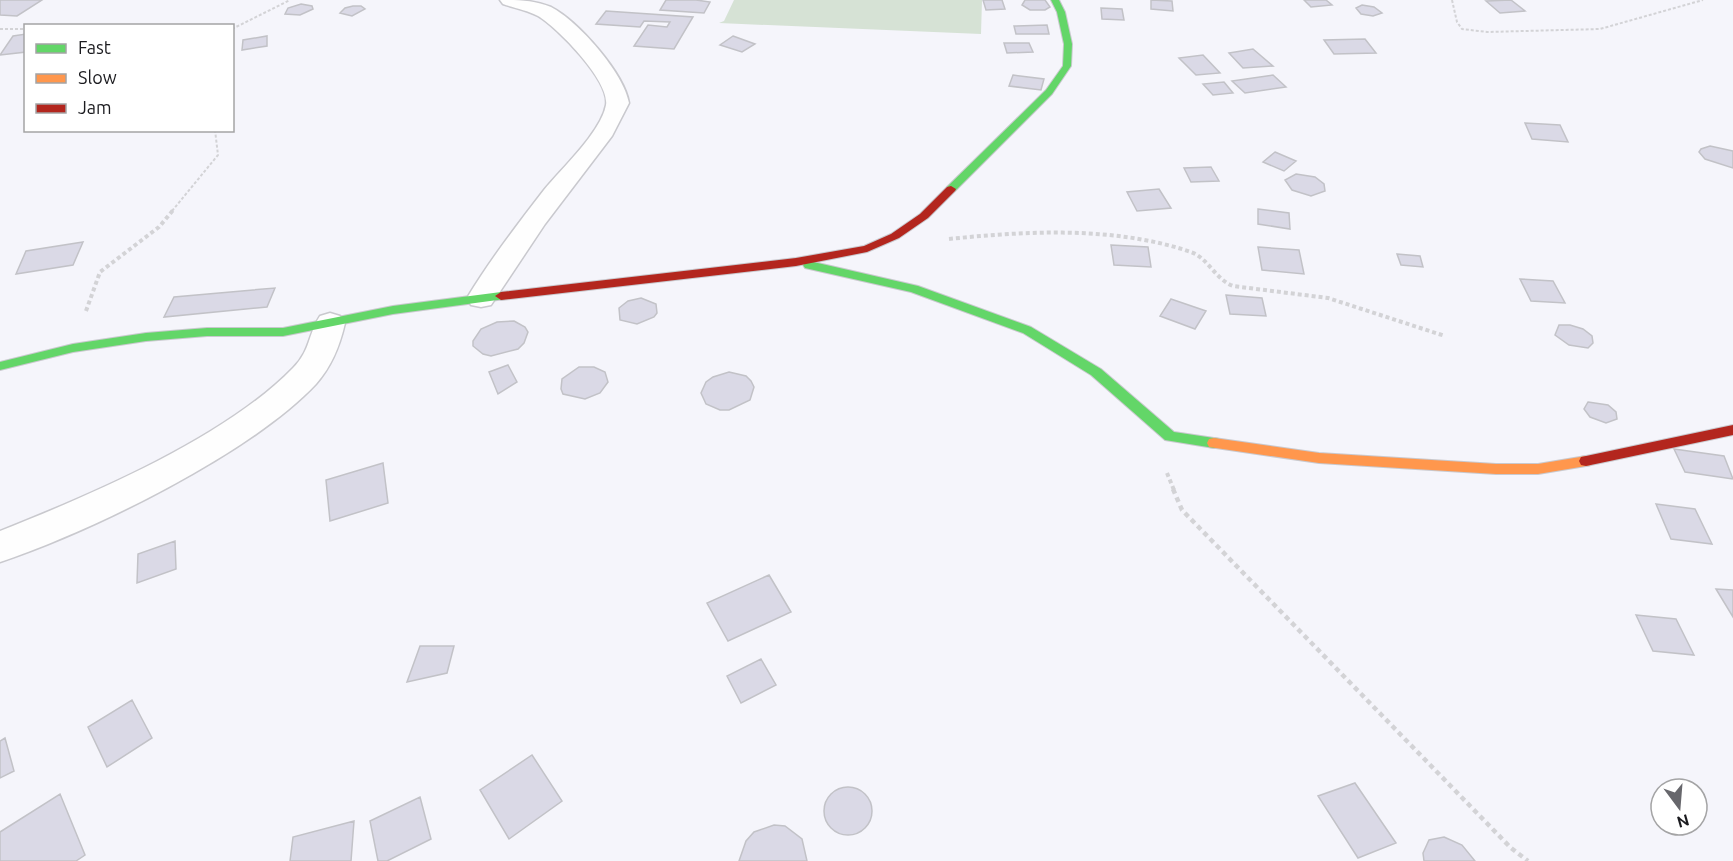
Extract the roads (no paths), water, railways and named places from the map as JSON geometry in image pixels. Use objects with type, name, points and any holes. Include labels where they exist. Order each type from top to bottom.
[{"type":"street","points":[[481,298],[505,259],[589,150],[615,112],[618,100],[616,90],[604,72],[562,23],[545,12],[510,0]]},
{"type":"street","points":[[0,366],[73,348],[146,337],[207,332],[266,333],[393,310],[796,262],[867,249],[895,236],[924,216],[1049,92],[1067,66],[1068,44],[1061,12],[1055,0]]},
{"type":"street","points":[[796,262],[914,289],[1027,330],[1096,372],[1170,435],[1319,458],[1496,469],[1548,467],[1733,430]]},
{"type":"street","points":[[0,547],[112,499],[221,439],[261,413],[304,375],[325,347],[330,323]]}]
